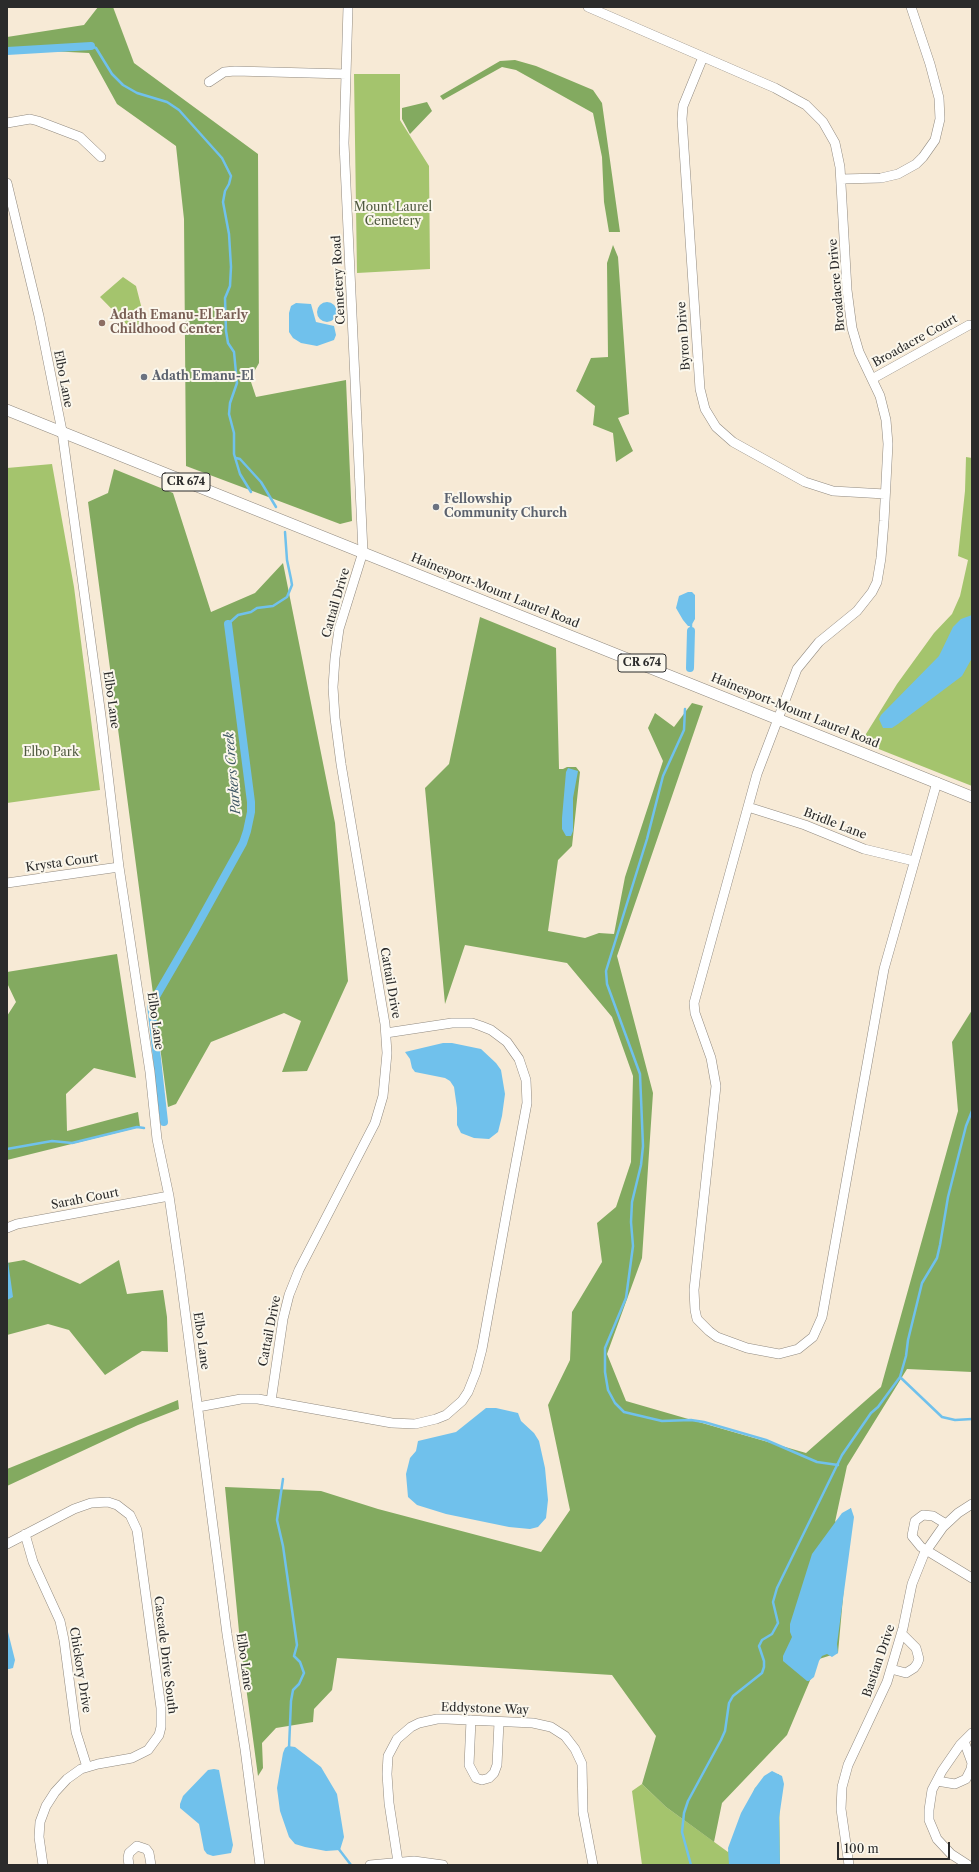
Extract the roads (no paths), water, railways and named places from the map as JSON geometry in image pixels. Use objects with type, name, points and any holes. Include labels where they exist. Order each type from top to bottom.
[{"type":"main road","name":"Hainesport-Mount Laurel Road","points":[[7,410],[972,797]]},
{"type":"street","name":"Cemetery Road","points":[[348,7],[344,143],[363,552]]},
{"type":"street","name":"Broadacre Drive","points":[[588,7],[786,93],[816,113],[830,132],[835,143],[841,179],[847,290],[852,328],[859,352],[880,396],[886,420],[888,444],[881,558],[877,582],[872,592],[857,611],[819,642],[797,669],[777,718],[757,774],[694,1003],[695,1013],[715,1072],[716,1086],[694,1301],[697,1319],[702,1326],[717,1336],[747,1348],[779,1354],[798,1349],[813,1337],[822,1317],[884,969],[937,782]]},
{"type":"street","points":[[841,179],[880,178],[898,174],[920,160],[930,149],[935,140],[940,119],[938,98],[930,64],[911,7]]},
{"type":"street","name":"Byron Drive","points":[[703,56],[683,106],[682,119],[700,389],[705,409],[716,427],[733,442],[805,482],[833,491],[885,494]]},
{"type":"street","points":[[209,82],[224,72],[235,71],[346,74]]},
{"type":"street","points":[[7,123],[30,119],[38,121],[80,137],[101,157]]},
{"type":"street","name":"Elbo Lane","points":[[7,183],[38,316],[62,432],[120,867],[150,1072],[157,1139],[169,1196],[260,1865]]},
{"type":"street","name":"Broadacre Court","points":[[872,379],[970,325]]},
{"type":"street","name":"Cattail Drive","points":[[271,1401],[282,1319],[289,1295],[319,1231],[369,1136],[380,1110],[386,1074],[386,1033],[343,780],[334,702],[335,658],[340,629],[363,552]]},
{"type":"street","name":"Bridle Lane","points":[[748,807],[805,825],[864,849],[914,861]]},
{"type":"street","name":"Krysta Court","points":[[7,883],[120,867]]},
{"type":"street","points":[[198,1408],[241,1399],[258,1398],[392,1423],[415,1424],[436,1420],[454,1408],[468,1392],[476,1372],[525,1115],[527,1091],[526,1080],[519,1059],[507,1042],[491,1030],[481,1026],[452,1023],[386,1033]]},
{"type":"street","name":"Sarah Court","points":[[7,1228],[17,1224],[169,1196]]},
{"type":"street","name":"Cascade Drive South","points":[[7,1544],[82,1506],[100,1501],[117,1505],[130,1515],[137,1530],[160,1699],[161,1727],[154,1743],[140,1754],[87,1767],[74,1774],[60,1785],[50,1799],[42,1814],[39,1837],[43,1865]]},
{"type":"street","name":"Bastian Drive","points":[[849,1865],[841,1820],[842,1787],[852,1754],[877,1704],[891,1669],[902,1634],[912,1584],[926,1550],[946,1524],[972,1504]]},
{"type":"street","points":[[946,1524],[928,1514],[918,1517],[915,1521],[912,1536],[918,1544],[926,1550],[972,1578]]},
{"type":"street","name":"Chickory Drive","points":[[25,1534],[33,1562],[49,1595],[61,1626],[76,1732],[87,1767]]},
{"type":"street","points":[[891,1669],[906,1673],[914,1668],[919,1659],[916,1648],[902,1634]]},
{"type":"street","name":"Eddystone Way","points":[[398,1862],[391,1822],[388,1760],[392,1747],[403,1732],[419,1723],[438,1719],[533,1723],[551,1727],[565,1736],[571,1742],[582,1764],[583,1812],[593,1865]]},
{"type":"street","points":[[471,1720],[469,1764],[471,1772],[476,1778],[482,1780],[489,1778],[494,1773],[497,1765],[500,1722]]},
{"type":"street","points":[[968,1865],[943,1847],[932,1830],[929,1810],[932,1790],[947,1762],[972,1733]]},
{"type":"street","points":[[937,1781],[955,1784],[966,1779],[972,1763],[964,1741]]},
{"type":"street","points":[[129,1865],[129,1852],[137,1846],[146,1849],[149,1853],[151,1865]]},
{"type":"street","points":[[370,1865],[425,1861],[443,1865]]},
{"type":"water","points":[[323,302],[331,302],[337,308],[337,316],[331,322],[323,322],[317,316],[317,308]]},
{"type":"water","points":[[296,303],[311,304],[316,322],[334,326],[336,335],[334,340],[317,346],[301,343],[293,338],[289,332],[289,313],[291,306]]},
{"type":"water","points":[[692,592],[695,595],[695,619],[691,626],[688,626],[683,620],[676,608],[679,596]]},
{"type":"water","points":[[972,615],[972,658],[962,676],[892,728],[883,728],[879,719],[881,715],[939,656],[953,627],[961,619]]},
{"type":"water","points":[[568,768],[578,771],[573,798],[573,831],[571,836],[566,836],[562,829],[566,772]]},
{"type":"water","points":[[443,1043],[452,1043],[481,1049],[496,1063],[501,1070],[505,1094],[502,1116],[498,1132],[489,1139],[474,1138],[461,1133],[457,1125],[457,1108],[454,1087],[450,1081],[445,1078],[415,1072],[412,1068],[410,1059],[405,1052]]},
{"type":"water","points":[[7,1254],[13,1297],[7,1300]]},
{"type":"water","points":[[486,1408],[496,1408],[518,1413],[521,1421],[534,1433],[539,1441],[545,1468],[548,1500],[546,1518],[538,1527],[530,1529],[509,1527],[446,1514],[417,1505],[408,1497],[406,1474],[410,1458],[416,1451],[418,1441],[456,1432]]},
{"type":"water","points":[[851,1508],[854,1517],[837,1644],[838,1653],[832,1657],[827,1654],[822,1656],[814,1677],[807,1681],[783,1661],[783,1656],[792,1637],[790,1632],[790,1624],[812,1554],[842,1513]]},
{"type":"water","points":[[7,1628],[15,1660],[13,1668],[9,1669],[7,1669]]},
{"type":"water","points":[[288,1746],[295,1747],[321,1767],[337,1794],[344,1837],[340,1850],[326,1851],[305,1847],[295,1844],[289,1837],[280,1811],[277,1788],[283,1753],[285,1748]]},
{"type":"water","points":[[208,1770],[219,1770],[233,1845],[231,1853],[213,1856],[207,1854],[204,1850],[199,1824],[180,1808],[180,1804],[183,1796]]},
{"type":"water","points":[[772,1771],[782,1776],[784,1784],[779,1818],[780,1865],[729,1865],[728,1848],[741,1813],[755,1788],[764,1776]]},
{"type":"waterway","name":"Parkers Creek","points":[[91,46],[96,48],[112,74],[123,85],[137,93],[167,102],[179,110],[222,158],[231,176],[225,191],[223,202],[229,234],[231,267],[230,286],[225,298],[226,331],[228,343],[234,352],[237,383],[230,403],[229,414],[234,433],[234,454],[240,474],[251,492]]},
{"type":"waterway","name":"Parkers Creek","points":[[7,51],[91,46]]},
{"type":"waterway","name":"Parkers Creek","points":[[236,458],[240,459],[261,482],[276,507]]},
{"type":"waterway","name":"Parkers Creek","points":[[228,624],[238,615],[251,612],[257,608],[273,606],[287,597],[292,585],[287,560],[285,532]]},
{"type":"waterway","name":"Parkers Creek","points":[[164,1122],[151,1005],[243,843],[251,812],[251,802],[228,624]]},
{"type":"waterway","points":[[691,624],[691,631]]},
{"type":"waterway","points":[[690,668],[691,631]]},
{"type":"waterway","points":[[685,709],[684,730],[663,776],[647,839],[606,971],[607,984],[640,1074],[643,1146],[641,1165],[632,1202],[631,1222],[633,1246],[626,1298],[605,1348],[605,1372],[608,1390],[615,1403],[624,1412],[662,1421],[691,1420],[704,1422],[766,1440],[817,1462],[838,1465]]},
{"type":"waterway","points":[[691,1865],[682,1832],[684,1813],[688,1801],[725,1731],[729,1703],[733,1696],[762,1673],[764,1661],[759,1646],[762,1640],[772,1634],[778,1623],[773,1602],[777,1588],[842,1455],[871,1413],[878,1407],[900,1377],[922,1283],[937,1258],[948,1197],[966,1126],[972,1111]]},
{"type":"waterway","name":"Parkers Creek","points":[[7,1149],[52,1141],[72,1143],[137,1127],[144,1128]]},
{"type":"waterway","points":[[900,1377],[942,1417],[955,1420],[972,1419]]},
{"type":"waterway","points":[[283,1479],[277,1520],[283,1546],[297,1645],[294,1656],[300,1662],[304,1673],[299,1684],[293,1690],[291,1701],[289,1748]]},
{"type":"waterway","points":[[338,1848],[351,1865]]},
{"type":"place","name":"Adath Emanu-El Early Childhood Center","points":[[102,323]]},
{"type":"place","name":"Adath Emanu-El","points":[[144,377]]},
{"type":"place","name":"Fellowship Community Church","points":[[436,507]]},
{"type":"park label","name":"Mount Laurel Cemetery","points":[[393,215]]},
{"type":"park label","name":"Elbo Park","points":[[51,753]]}]
